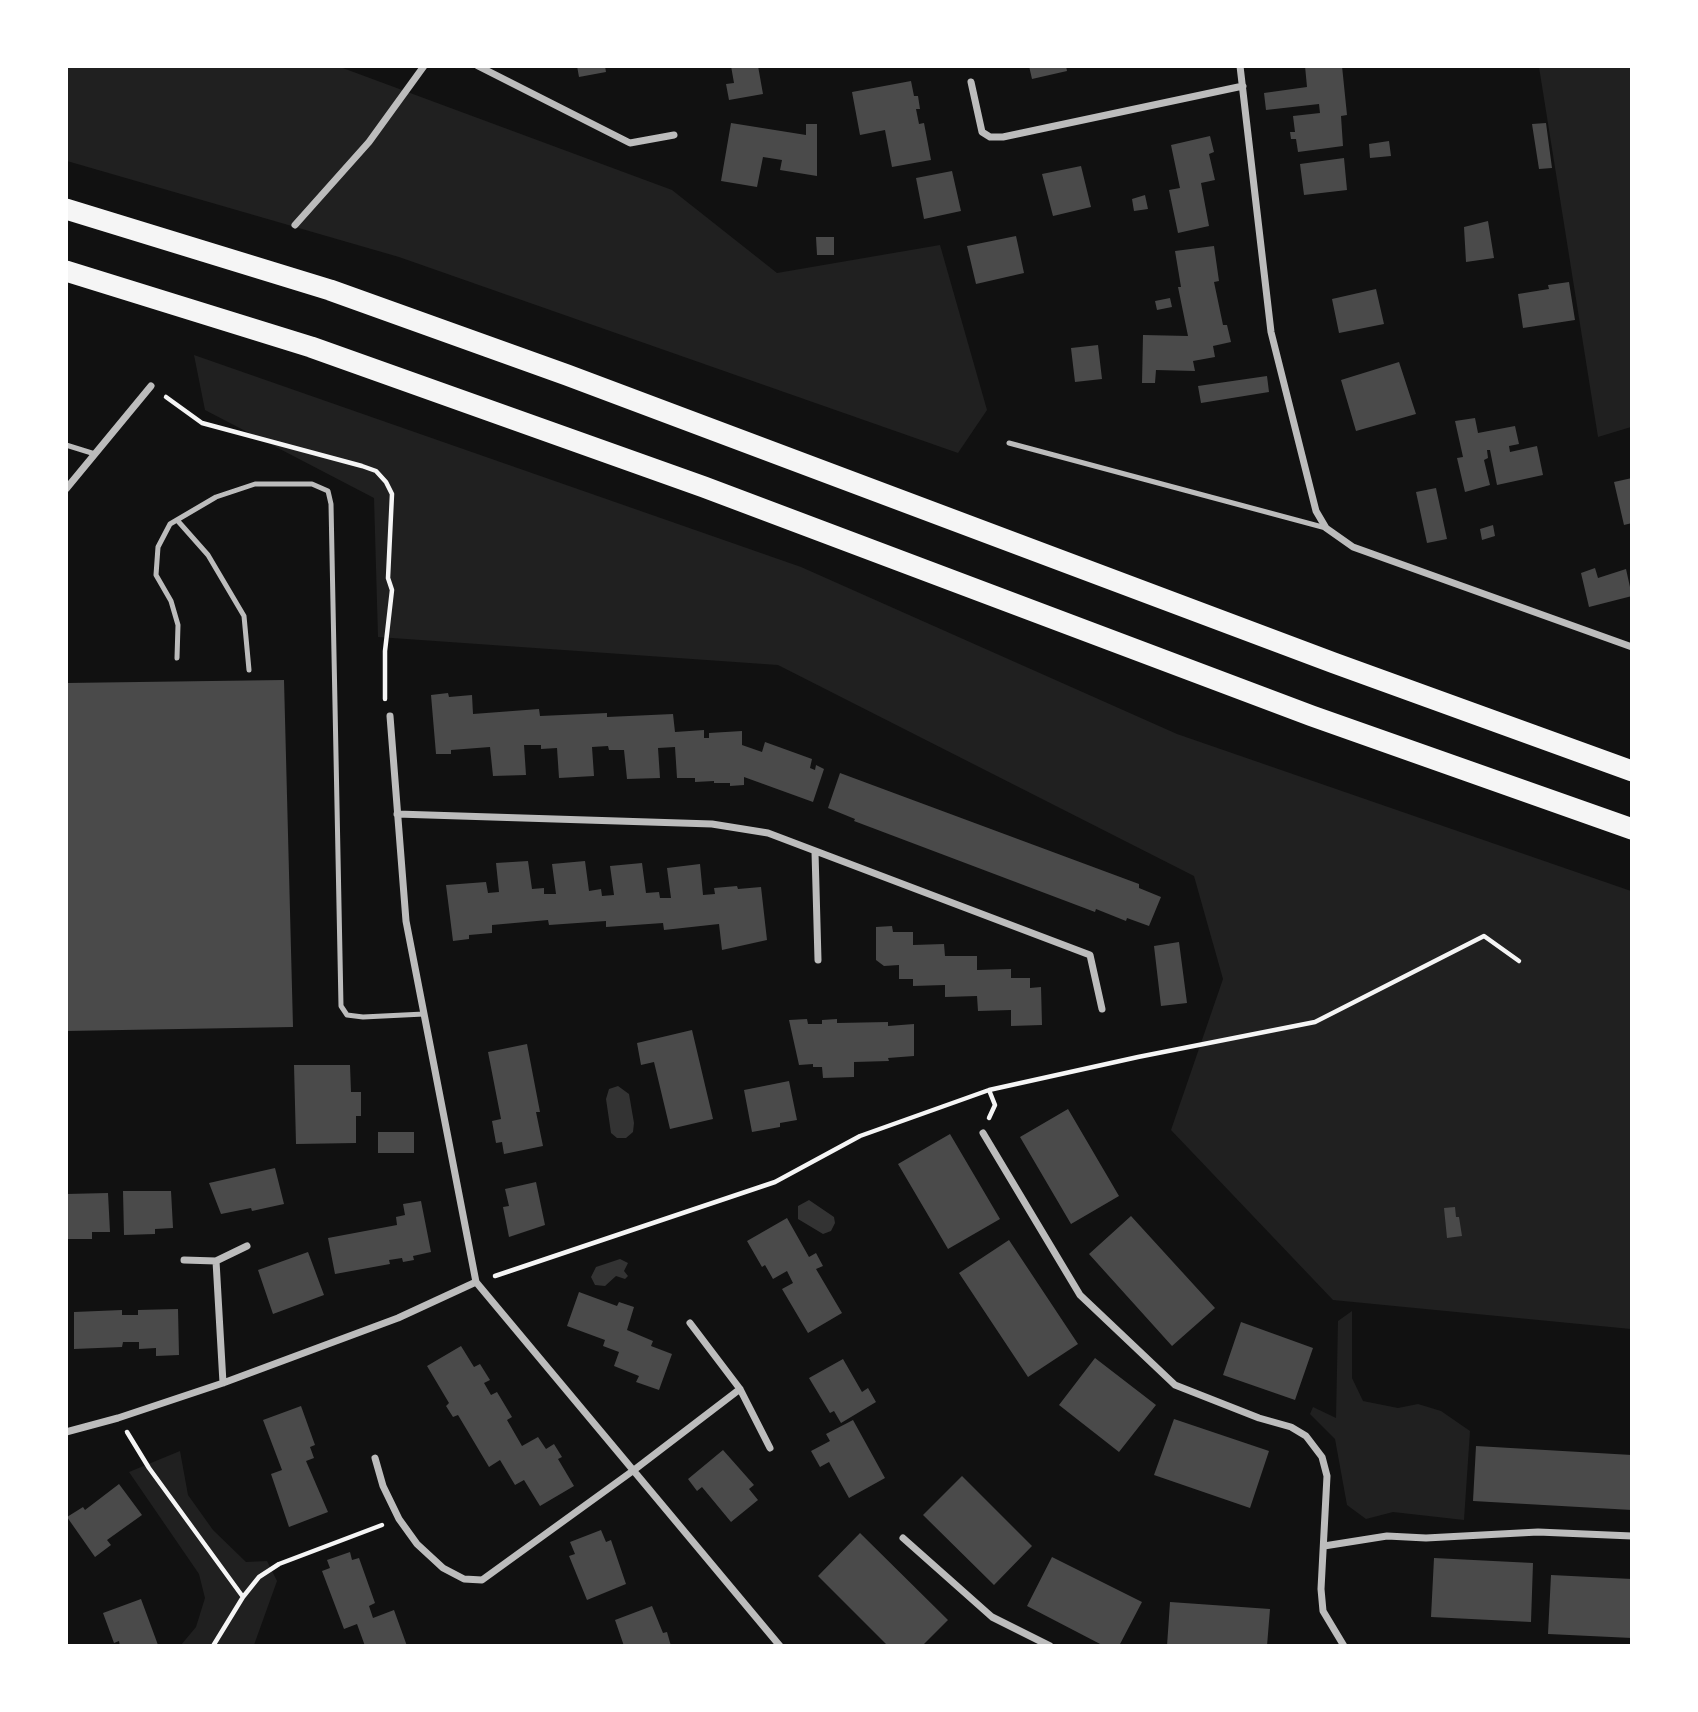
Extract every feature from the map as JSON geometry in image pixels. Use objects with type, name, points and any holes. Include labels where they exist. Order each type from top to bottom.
[{"type":"highway","points":[[66,209],[330,290],[1632,771]]},
{"type":"highway","points":[[66,271],[337,356],[704,487],[1312,716],[1632,829]]},
{"type":"street","points":[[295,225],[369,142],[424,66]]},
{"type":"street","points":[[478,66],[630,143],[674,135]]},
{"type":"street","points":[[1240,66],[1271,332],[1316,511],[1326,528],[1353,547],[1632,647]]},
{"type":"street","points":[[971,82],[982,131],[990,137],[1003,137],[1242,86]]},
{"type":"street","points":[[66,489],[151,386]]},
{"type":"street","points":[[390,716],[406,920],[476,1282],[780,1646]]},
{"type":"street","points":[[397,814],[712,824],[768,833],[1090,956],[1102,1009]]},
{"type":"street","points":[[815,852],[818,960]]},
{"type":"street","points":[[983,1133],[1080,1296],[1175,1385],[1259,1418],[1291,1427],[1307,1436],[1322,1457],[1327,1476],[1321,1588],[1323,1611],[1344,1646]]},
{"type":"street","points":[[184,1260],[216,1261],[247,1246]]},
{"type":"street","points":[[216,1261],[223,1382]]},
{"type":"street","points":[[66,1432],[118,1418],[223,1382],[398,1318],[476,1282]]},
{"type":"street","points":[[690,1322],[740,1389],[770,1448]]},
{"type":"street","points":[[375,1458],[383,1486],[399,1519],[417,1544],[443,1568],[464,1579],[482,1580],[740,1389]]},
{"type":"street","points":[[1324,1546],[1387,1536],[1426,1538],[1538,1532],[1632,1536]]},
{"type":"street","points":[[903,1538],[992,1617],[1050,1646]]},
{"type":"lane","points":[[1009,443],[1326,528]]},
{"type":"lane","points":[[66,445],[95,454]]},
{"type":"lane","points":[[177,658],[178,625],[171,601],[156,575],[158,547],[170,524],[216,497],[255,484],[312,484],[328,491],[332,517],[341,1006],[348,1015],[363,1017],[424,1014]]},
{"type":"lane","points":[[177,520],[208,555],[244,616],[249,670]]},
{"type":"path","points":[[476,1282],[775,1182],[860,1136],[989,1090],[1315,1022],[1484,936],[1519,961]]},
{"type":"path","points":[[989,1090],[995,1105]]},
{"type":"path","points":[[118,1418],[149,1468],[243,1597]]},
{"type":"path","points":[[213,1646],[243,1597],[259,1577],[279,1564],[399,1519]]},
{"type":"shaded area","points":[[67,67],[340,67],[672,190],[777,273],[940,245],[987,410],[958,453],[399,257],[67,161]]},
{"type":"shaded area","points":[[1539,67],[1631,67],[1631,427],[1598,437]]},
{"type":"shaded area","points":[[194,355],[801,567],[1177,734],[1631,891],[1631,1329],[1333,1300],[1171,1130],[1223,979],[1194,876],[778,665],[378,637],[374,498],[205,410]]},
{"type":"shaded area","points":[[618,1086],[629,1094],[634,1123],[633,1132],[626,1138],[617,1138],[611,1133],[606,1099],[609,1089]]},
{"type":"shaded area","points":[[809,1200],[834,1217],[835,1223],[831,1231],[823,1234],[798,1219],[798,1206]]},
{"type":"shaded area","points":[[620,1259],[628,1263],[624,1271],[628,1276],[625,1279],[616,1276],[605,1286],[595,1285],[591,1277],[596,1267]]},
{"type":"shaded area","points":[[1352,1311],[1352,1378],[1363,1401],[1398,1408],[1418,1404],[1441,1411],[1470,1431],[1464,1520],[1393,1512],[1366,1519],[1347,1505],[1335,1439],[1310,1414],[1313,1407],[1336,1418],[1338,1321]]},
{"type":"shaded area","points":[[180,1451],[188,1495],[213,1530],[246,1562],[267,1561],[277,1581],[254,1645],[181,1645],[196,1627],[205,1598],[199,1574],[129,1472]]},
{"type":"building","points":[[577,66],[605,66],[606,72],[579,77]]},
{"type":"building","points":[[731,66],[758,66],[763,94],[729,100],[726,84],[734,83]]},
{"type":"building","points":[[1029,66],[1066,66],[1067,71],[1032,79]]},
{"type":"building","points":[[1305,66],[1342,66],[1347,115],[1341,116],[1343,146],[1298,152],[1296,139],[1291,139],[1290,132],[1295,132],[1293,116],[1320,113],[1319,104],[1266,110],[1264,93],[1307,87]]},
{"type":"building","points":[[911,81],[914,96],[918,96],[920,109],[916,109],[919,124],[924,123],[931,160],[892,167],[885,130],[860,135],[852,92]]},
{"type":"building","points":[[731,123],[806,135],[806,124],[817,124],[817,176],[780,170],[782,160],[763,157],[757,187],[721,181]]},
{"type":"building","points":[[1546,123],[1552,168],[1539,169],[1532,124]]},
{"type":"building","points":[[1210,136],[1214,152],[1209,154],[1215,180],[1201,183],[1209,226],[1178,233],[1169,190],[1180,188],[1171,145]]},
{"type":"building","points":[[1389,141],[1391,156],[1370,158],[1369,144]]},
{"type":"building","points":[[1344,158],[1347,190],[1304,195],[1300,164]]},
{"type":"building","points":[[1081,166],[1091,207],[1053,216],[1042,174]]},
{"type":"building","points":[[952,171],[961,211],[924,219],[916,178]]},
{"type":"building","points":[[1145,195],[1148,209],[1134,211],[1132,199]]},
{"type":"building","points":[[1488,221],[1494,258],[1466,262],[1464,227]]},
{"type":"building","points":[[1016,236],[1024,273],[976,284],[967,246]]},
{"type":"building","points":[[816,237],[834,237],[834,255],[817,255]]},
{"type":"building","points":[[1214,246],[1219,281],[1214,282],[1223,325],[1227,325],[1231,342],[1213,346],[1215,357],[1193,361],[1195,371],[1156,370],[1155,383],[1142,383],[1143,335],[1188,336],[1178,287],[1181,287],[1175,251]]},
{"type":"building","points":[[1569,282],[1575,320],[1523,328],[1518,294],[1549,289],[1548,285]]},
{"type":"building","points":[[1376,289],[1384,324],[1339,333],[1332,299]]},
{"type":"building","points":[[1170,298],[1172,307],[1157,310],[1155,301]]},
{"type":"building","points":[[1098,345],[1102,379],[1075,382],[1071,348]]},
{"type":"building","points":[[1399,362],[1416,414],[1356,431],[1341,380]]},
{"type":"building","points":[[1267,376],[1269,392],[1201,403],[1198,386]]},
{"type":"building","points":[[1475,418],[1478,433],[1515,426],[1519,444],[1509,446],[1510,452],[1537,446],[1543,475],[1497,485],[1490,450],[1487,450],[1488,458],[1484,460],[1490,485],[1465,492],[1457,458],[1463,457],[1455,421]]},
{"type":"building","points":[[1632,478],[1632,523],[1624,525],[1614,482]]},
{"type":"building","points":[[1436,488],[1447,539],[1427,543],[1416,492]]},
{"type":"building","points":[[1493,525],[1495,536],[1482,540],[1480,529]]},
{"type":"building","points":[[1595,568],[1598,578],[1626,569],[1632,596],[1589,607],[1581,573]]},
{"type":"building","points":[[284,680],[293,1027],[66,1031],[66,683]]},
{"type":"building","points":[[448,693],[449,697],[472,695],[473,714],[539,709],[540,716],[673,714],[675,732],[704,730],[704,738],[709,738],[709,733],[742,731],[742,745],[762,752],[765,742],[812,759],[810,768],[815,770],[816,765],[824,769],[813,802],[744,777],[744,785],[730,786],[730,783],[695,782],[695,778],[677,778],[675,747],[658,748],[660,778],[627,779],[624,750],[609,750],[608,746],[592,747],[594,776],[559,778],[557,748],[541,749],[541,745],[524,745],[526,775],[493,776],[490,747],[436,754],[431,695]]},
{"type":"building","points":[[840,773],[1139,884],[1139,888],[1161,897],[1149,926],[1127,918],[1126,921],[1096,909],[1095,912],[854,821],[855,819],[828,808]]},
{"type":"building","points":[[528,861],[532,889],[544,888],[544,894],[556,894],[552,864],[585,861],[589,891],[601,889],[602,896],[614,895],[610,866],[642,863],[646,893],[659,892],[660,898],[671,898],[667,868],[700,864],[703,895],[715,894],[714,888],[761,887],[767,940],[722,950],[719,924],[664,930],[663,923],[606,927],[606,921],[549,925],[548,920],[492,925],[492,933],[469,935],[469,939],[453,941],[446,885],[486,882],[488,893],[499,892],[496,863]]},
{"type":"building","points":[[892,926],[893,932],[913,932],[913,945],[944,944],[945,956],[977,956],[977,970],[1011,969],[1011,978],[1030,978],[1030,988],[1041,987],[1042,1025],[1011,1026],[1011,1010],[978,1011],[977,996],[945,997],[945,985],[913,986],[913,979],[899,979],[899,965],[884,966],[876,960],[876,927]]},
{"type":"building","points":[[1179,942],[1187,1003],[1161,1006],[1154,946]]},
{"type":"building","points":[[807,1019],[808,1024],[822,1024],[822,1020],[837,1019],[837,1023],[888,1022],[888,1026],[914,1024],[914,1056],[888,1058],[889,1061],[854,1062],[854,1077],[823,1078],[822,1067],[813,1067],[813,1064],[799,1065],[789,1020]]},
{"type":"building","points":[[692,1030],[713,1119],[670,1129],[654,1062],[641,1065],[637,1043]]},
{"type":"building","points":[[527,1044],[540,1112],[536,1112],[543,1146],[504,1154],[502,1142],[496,1143],[492,1121],[501,1119],[488,1052]]},
{"type":"building","points":[[294,1065],[350,1065],[351,1092],[361,1092],[361,1116],[356,1116],[356,1143],[296,1144]]},
{"type":"building","points":[[789,1081],[797,1120],[780,1123],[780,1127],[752,1132],[744,1090]]},
{"type":"building","points":[[1068,1109],[1119,1196],[1071,1224],[1020,1137]]},
{"type":"building","points":[[378,1132],[414,1132],[414,1153],[378,1153]]},
{"type":"building","points":[[950,1134],[1000,1219],[948,1249],[898,1164]]},
{"type":"building","points":[[275,1168],[284,1204],[221,1214],[209,1183]]},
{"type":"building","points":[[536,1182],[545,1225],[509,1237],[503,1207],[509,1206],[505,1189]]},
{"type":"building","points":[[123,1191],[171,1191],[173,1228],[155,1229],[155,1234],[124,1235]]},
{"type":"building","points":[[108,1193],[110,1232],[92,1232],[92,1239],[66,1239],[66,1194]]},
{"type":"building","points":[[421,1201],[431,1252],[413,1256],[414,1260],[389,1260],[390,1264],[335,1274],[328,1238],[397,1225],[396,1217],[405,1215],[403,1204]]},
{"type":"building","points":[[1455,1207],[1462,1236],[1447,1238],[1444,1208]]},
{"type":"building","points":[[1131,1216],[1215,1308],[1172,1346],[1089,1254]]},
{"type":"building","points":[[787,1218],[809,1257],[816,1253],[823,1266],[816,1269],[842,1313],[808,1333],[782,1289],[793,1283],[787,1271],[773,1279],[765,1265],[762,1267],[747,1241]]},
{"type":"building","points":[[1009,1240],[1078,1344],[1028,1377],[959,1273]]},
{"type":"building","points":[[308,1252],[324,1295],[273,1314],[258,1270]]},
{"type":"building","points":[[579,1292],[617,1306],[619,1302],[634,1307],[627,1330],[653,1341],[651,1346],[672,1354],[659,1390],[636,1382],[639,1376],[614,1366],[619,1352],[603,1346],[605,1340],[567,1326]]},
{"type":"building","points":[[178,1309],[179,1355],[156,1356],[156,1348],[139,1349],[139,1342],[123,1342],[122,1347],[74,1349],[74,1312],[122,1310],[122,1315],[138,1315],[138,1310]]},
{"type":"building","points":[[1241,1322],[1313,1348],[1295,1400],[1223,1375]]},
{"type":"building","points":[[461,1346],[474,1367],[480,1364],[490,1380],[484,1383],[491,1395],[497,1392],[512,1417],[507,1420],[522,1446],[538,1437],[546,1449],[554,1444],[562,1457],[558,1459],[574,1486],[540,1506],[524,1480],[515,1485],[500,1460],[489,1467],[458,1415],[453,1417],[446,1406],[449,1403],[427,1366]]},
{"type":"building","points":[[1095,1358],[1156,1405],[1119,1452],[1059,1405]]},
{"type":"building","points":[[843,1359],[862,1392],[868,1388],[876,1402],[841,1423],[834,1411],[830,1413],[809,1378]]},
{"type":"building","points":[[301,1406],[315,1445],[310,1447],[314,1458],[306,1461],[328,1512],[289,1527],[271,1474],[282,1470],[263,1420]]},
{"type":"building","points":[[1174,1419],[1269,1451],[1250,1508],[1154,1475]]},
{"type":"building","points":[[853,1420],[885,1478],[849,1498],[829,1462],[820,1467],[811,1451],[830,1441],[826,1434]]},
{"type":"building","points":[[1476,1446],[1632,1455],[1632,1510],[1473,1501]]},
{"type":"building","points":[[723,1450],[754,1485],[749,1489],[758,1500],[731,1522],[702,1487],[697,1491],[688,1479]]},
{"type":"building","points":[[962,1476],[1032,1546],[994,1585],[923,1515]]},
{"type":"building","points":[[119,1484],[142,1515],[107,1540],[111,1545],[95,1557],[67,1517],[83,1507],[85,1510]]},
{"type":"building","points":[[601,1530],[606,1542],[611,1540],[626,1584],[587,1600],[569,1556],[575,1554],[570,1542]]},
{"type":"building","points":[[860,1533],[948,1620],[922,1646],[888,1646],[818,1576]]},
{"type":"building","points":[[350,1552],[352,1560],[359,1558],[375,1603],[369,1606],[373,1618],[394,1610],[407,1646],[365,1646],[357,1624],[344,1629],[322,1571],[330,1568],[327,1560]]},
{"type":"building","points":[[1052,1557],[1142,1602],[1119,1646],[1104,1646],[1027,1606]]},
{"type":"building","points":[[1434,1558],[1533,1563],[1531,1622],[1431,1617]]},
{"type":"building","points":[[1551,1575],[1632,1579],[1632,1638],[1548,1634]]},
{"type":"building","points":[[141,1599],[158,1645],[120,1646],[119,1641],[114,1643],[103,1613]]},
{"type":"building","points":[[1170,1602],[1270,1609],[1267,1646],[1167,1646]]},
{"type":"building","points":[[652,1606],[663,1633],[667,1632],[671,1646],[624,1646],[615,1620]]}]
